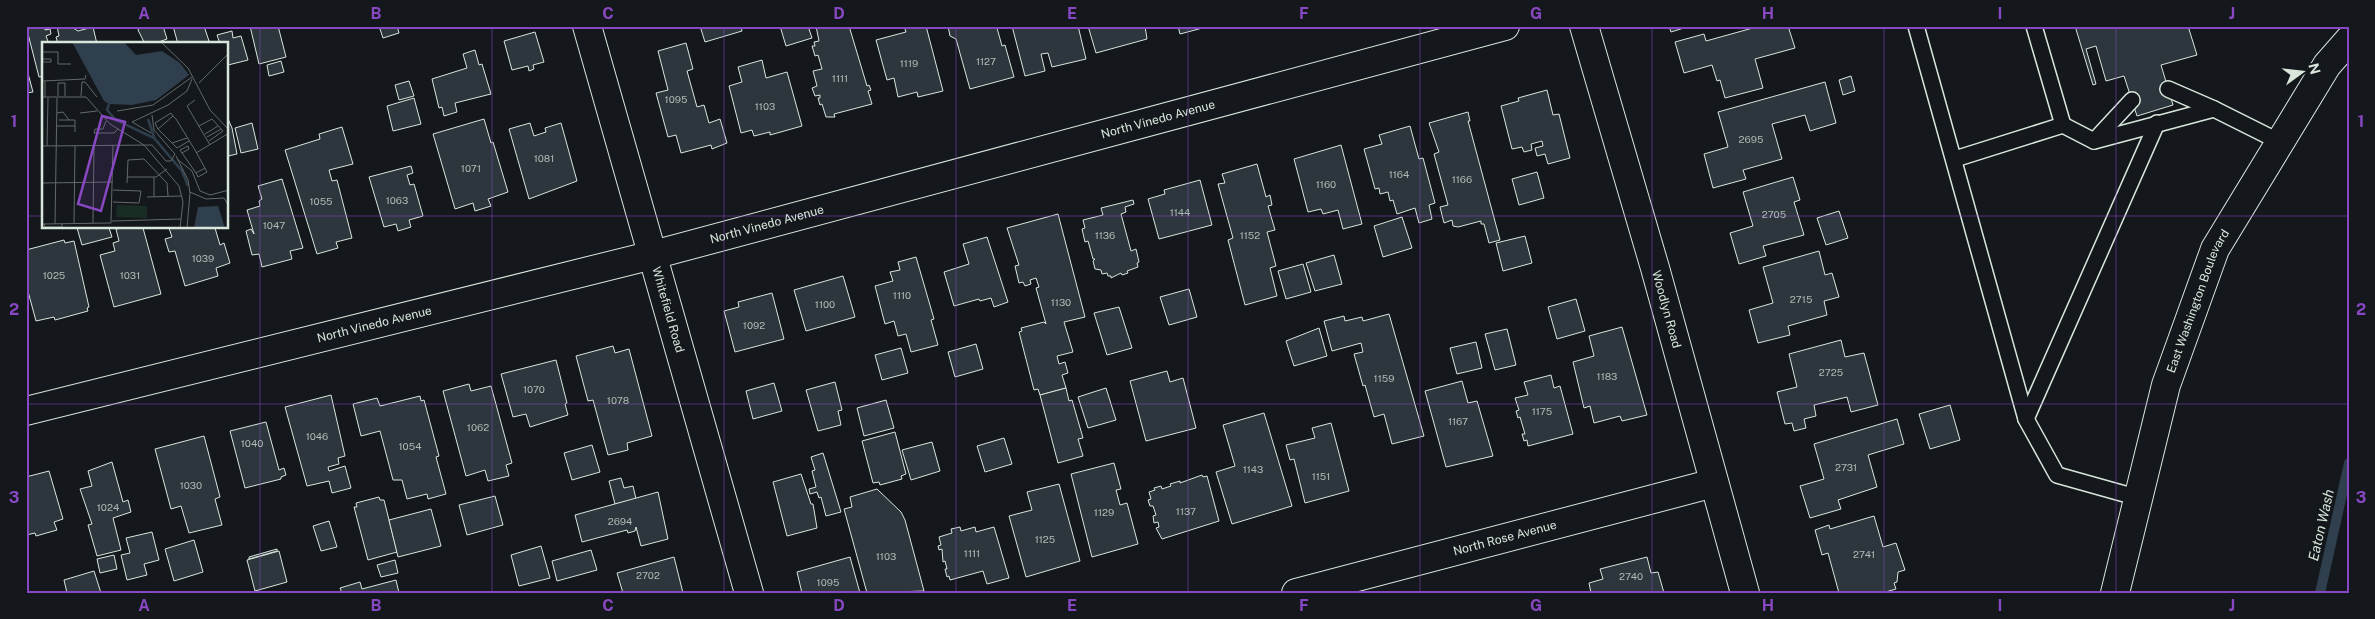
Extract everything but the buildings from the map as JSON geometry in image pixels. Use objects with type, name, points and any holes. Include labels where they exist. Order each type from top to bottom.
[{"type":"street","name":"Whitefield Road","points":[[587,26],[749,593]]},
{"type":"street","name":"North Vinedo Avenue","points":[[26,411],[653,255],[1505,26]]},
{"type":"street","name":"Woodlyn Road","points":[[1584,26],[1655,268],[1745,593]]},
{"type":"street","name":"East Washington Boulevard","points":[[2116,593],[2166,385],[2216,248],[2327,65],[2349,40]]},
{"type":"street","name":"North Rose Avenue","points":[[1296,593],[1714,483]]},
{"type":"lane","points":[[1916,26],[1955,159],[2026,419],[2057,475],[2139,498]]},
{"type":"lane","points":[[2034,26],[2063,125]]},
{"type":"lane","points":[[2168,89],[2214,109],[2280,142]]},
{"type":"lane","points":[[2094,141],[2132,100]]},
{"type":"lane","points":[[1955,159],[2063,125],[2094,141],[2214,109]]},
{"type":"lane","points":[[2026,419],[2157,123]]},
{"type":"waterway","name":"Eaton Wash","points":[[2320,593],[2349,463]]}]
